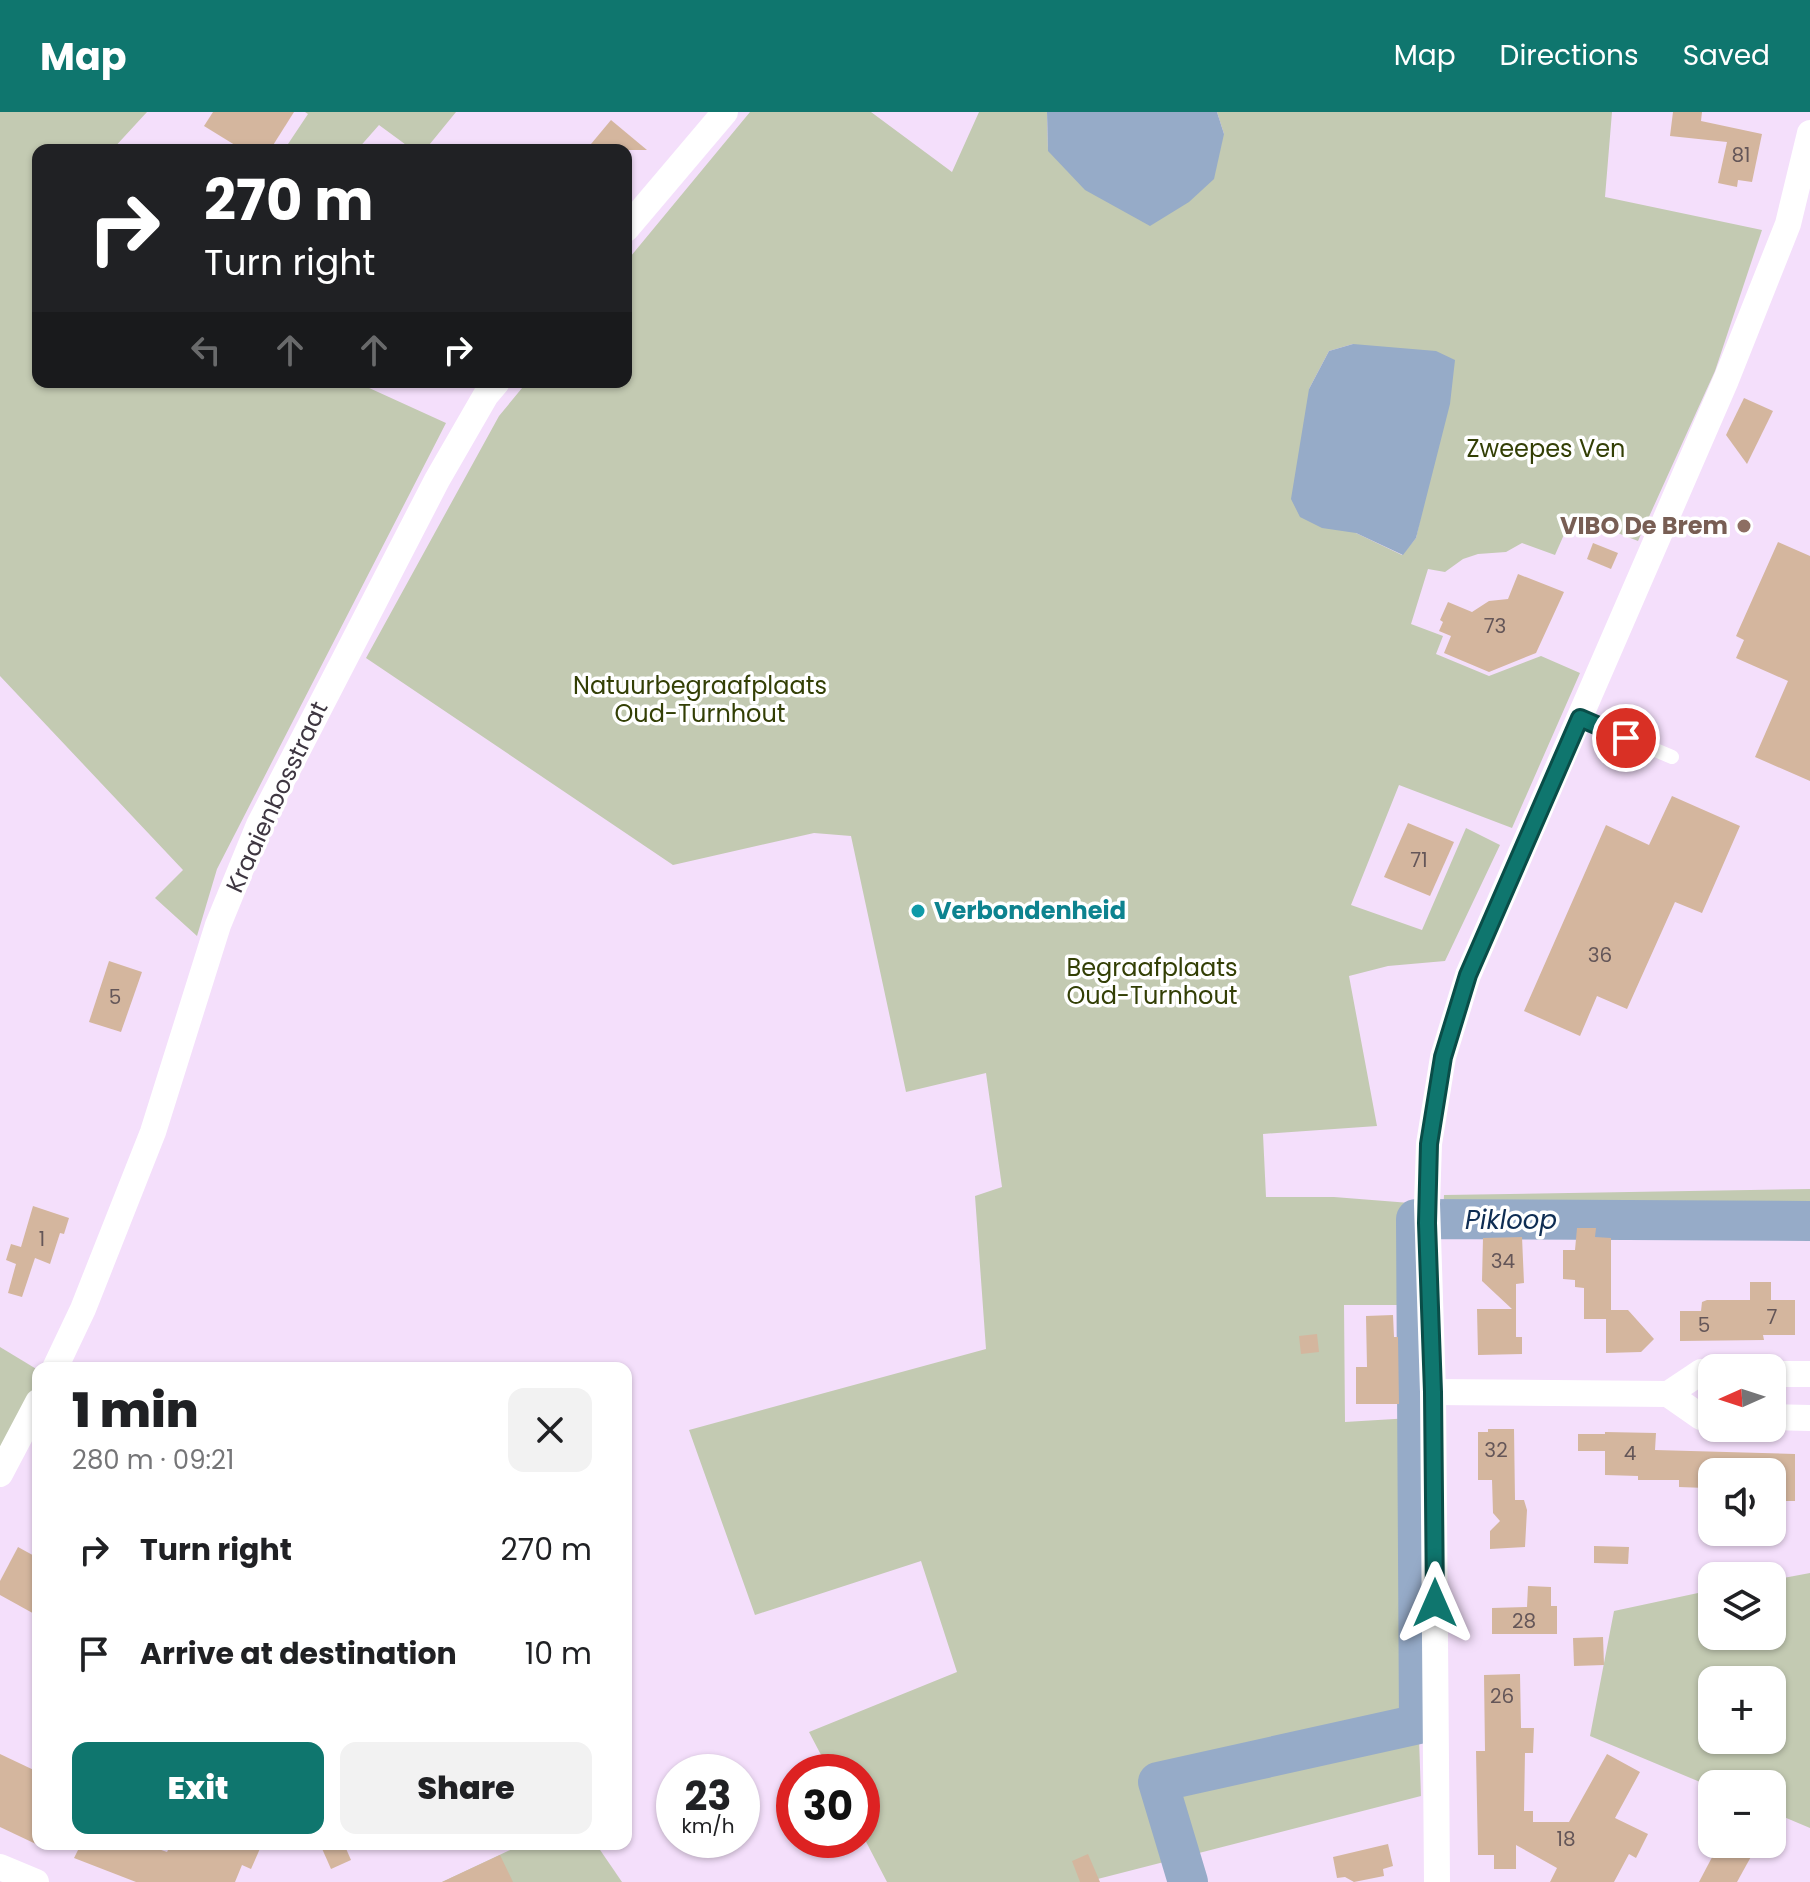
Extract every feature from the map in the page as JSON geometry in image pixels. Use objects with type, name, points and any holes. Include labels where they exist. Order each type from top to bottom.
[{"type":"street","points":[[632,222],[725,112]]},
{"type":"street","points":[[1442,1879],[1427,1204],[1429,1144],[1443,1057],[1468,975],[1720,393],[1788,224],[1810,133]]},
{"type":"street","name":"Kraaienbosstraat","points":[[58,1362],[83,1309],[153,1132],[218,925],[259,825],[437,480],[492,388]]},
{"type":"street","points":[[1433,1392],[1668,1394],[1698,1374]]},
{"type":"street","points":[[1786,1374],[1810,1374]]},
{"type":"street","points":[[1668,1394],[1698,1415]]},
{"type":"street","points":[[0,1474],[32,1413]]},
{"type":"street","points":[[1786,1417],[1810,1418]]},
{"type":"street","points":[[0,1867],[36,1882]]},
{"type":"lane","points":[[1580,718],[1672,757]]},
{"type":"green space","points":[[0,112],[147,112],[118,144],[32,144],[32,388],[369,388],[446,423],[217,869],[197,936],[155,898],[183,870],[0,676]]},
{"type":"green space","points":[[305,112],[456,112],[430,144],[405,144],[379,125],[362,144],[288,144],[308,114]]},
{"type":"green space","points":[[750,112],[871,112],[952,172],[979,112],[1047,112],[1048,151],[1224,134],[1217,112],[1612,112],[1605,197],[1762,230],[1715,371],[1638,541],[1610,530],[1607,536],[1570,521],[1555,555],[1522,543],[1506,552],[1478,554],[1463,559],[1445,572],[1428,569],[1411,624],[1443,636],[1436,654],[1489,676],[1541,656],[1580,673],[1512,828],[1399,785],[1351,905],[1422,930],[1466,828],[1500,845],[1445,961],[1388,966],[1349,976],[1377,1126],[1263,1134],[1266,1197],[1334,1197],[1410,1203],[1413,1305],[1344,1305],[1345,1422],[1411,1418],[1410,1709],[1419,1738],[1421,1796],[1086,1882],[887,1882],[874,1858],[880,1858],[880,1754],[821,1754],[809,1732],[957,1672],[921,1561],[755,1615],[689,1430],[986,1349],[975,1196],[1002,1187],[986,1073],[906,1092],[851,836],[814,833],[673,865],[366,658],[499,416],[522,388],[632,388],[632,255]],"holes":[[[1353,344],[1427,488],[1416,538],[1402,555],[1356,533],[1309,389],[1329,351]]]},
{"type":"green space","points":[[1810,1189],[1810,1221],[1443,1219],[1444,1195]]},
{"type":"green space","points":[[0,1347],[32,1366],[32,1394],[0,1457]]},
{"type":"green space","points":[[1810,1573],[1810,1828],[1786,1818],[1786,1770],[1698,1770],[1698,1781],[1590,1736],[1614,1611],[1698,1593],[1698,1650],[1786,1650],[1786,1577]]},
{"type":"green space","points":[[510,1850],[600,1850],[622,1882],[442,1882]]},
{"type":"water","points":[[1047,112],[1217,112],[1224,134],[1214,179],[1189,202],[1150,226],[1085,190],[1048,151]]},
{"type":"water","points":[[1353,344],[1436,351],[1455,360],[1450,404],[1416,538],[1403,555],[1356,533],[1322,528],[1300,517],[1291,499],[1309,389],[1329,351]]},
{"type":"building","points":[[213,112],[294,112],[274,144],[233,144],[204,126]]},
{"type":"building","points":[[1673,112],[1702,112],[1701,121],[1762,134],[1752,182],[1738,180],[1737,187],[1718,183],[1727,142],[1670,136]]},
{"type":"building","points":[[611,120],[647,150],[632,150],[632,144],[591,144]]},
{"type":"building","points":[[1744,398],[1773,411],[1747,464],[1726,435]]},
{"type":"building","points":[[1778,542],[1810,556],[1810,781],[1755,757],[1788,681],[1736,658],[1744,640],[1736,636]]},
{"type":"building","points":[[1593,543],[1618,553],[1611,569],[1587,559]]},
{"type":"building","points":[[1518,574],[1564,592],[1536,653],[1489,672],[1444,653],[1451,636],[1439,631],[1448,602],[1472,612],[1489,601],[1508,599]]},
{"type":"building","points":[[1672,796],[1740,826],[1702,913],[1675,902],[1627,1009],[1597,996],[1580,1036],[1524,1011],[1606,825],[1649,845]]},
{"type":"building","points":[[1408,823],[1454,842],[1430,896],[1384,877]]},
{"type":"building","points":[[109,961],[142,972],[121,1032],[89,1022]]},
{"type":"building","points":[[33,1206],[69,1218],[64,1234],[60,1233],[50,1264],[35,1258],[22,1297],[8,1293],[16,1264],[6,1260],[11,1244],[21,1247]]},
{"type":"building","points":[[1577,1228],[1596,1228],[1595,1237],[1611,1238],[1611,1310],[1628,1310],[1654,1339],[1641,1352],[1606,1353],[1606,1319],[1584,1319],[1584,1288],[1575,1287],[1575,1280],[1563,1279],[1563,1250],[1575,1250]]},
{"type":"building","points":[[1522,1237],[1524,1283],[1516,1284],[1516,1337],[1522,1337],[1522,1354],[1478,1355],[1477,1309],[1512,1309],[1482,1281],[1483,1238]]},
{"type":"building","points":[[1750,1282],[1771,1282],[1771,1300],[1795,1300],[1795,1335],[1763,1335],[1764,1340],[1680,1341],[1680,1311],[1701,1311],[1702,1302],[1707,1300],[1750,1300]]},
{"type":"building","points":[[1393,1315],[1394,1337],[1398,1337],[1399,1404],[1356,1404],[1356,1367],[1367,1367],[1366,1316]]},
{"type":"building","points":[[1317,1334],[1319,1352],[1301,1354],[1299,1336]]},
{"type":"building","points":[[1488,1429],[1514,1429],[1515,1500],[1524,1500],[1527,1510],[1525,1547],[1490,1549],[1490,1531],[1500,1521],[1493,1513],[1492,1480],[1478,1480],[1478,1432],[1488,1432]]},
{"type":"building","points":[[1656,1433],[1655,1450],[1795,1454],[1795,1501],[1786,1501],[1786,1458],[1698,1458],[1698,1488],[1679,1487],[1679,1480],[1638,1480],[1638,1476],[1605,1475],[1605,1451],[1578,1451],[1578,1434]]},
{"type":"building","points":[[1594,1546],[1629,1547],[1628,1564],[1594,1563]]},
{"type":"building","points":[[18,1547],[32,1555],[32,1613],[0,1595],[0,1581]]},
{"type":"building","points":[[1528,1586],[1551,1587],[1551,1606],[1557,1606],[1557,1634],[1492,1634],[1492,1608],[1527,1607]]},
{"type":"building","points":[[1603,1637],[1604,1665],[1574,1666],[1573,1638]]},
{"type":"building","points":[[1520,1674],[1521,1728],[1534,1728],[1533,1753],[1525,1753],[1524,1811],[1533,1811],[1533,1822],[1569,1822],[1607,1754],[1640,1772],[1615,1818],[1648,1834],[1636,1858],[1629,1854],[1614,1882],[1550,1882],[1557,1868],[1516,1845],[1516,1869],[1494,1869],[1494,1855],[1478,1855],[1476,1751],[1485,1751],[1484,1675]]},
{"type":"building","points":[[0,1754],[32,1769],[32,1842],[0,1827]]},
{"type":"building","points":[[1388,1844],[1393,1866],[1383,1869],[1384,1876],[1354,1882],[1345,1877],[1337,1878],[1333,1857]]},
{"type":"building","points":[[78,1850],[259,1850],[251,1869],[242,1865],[235,1882],[136,1882],[74,1858]]},
{"type":"building","points":[[323,1850],[347,1850],[351,1860],[331,1869]]},
{"type":"building","points":[[1088,1854],[1100,1882],[1080,1882],[1072,1861]]},
{"type":"building","points":[[500,1855],[513,1882],[442,1882]]},
{"type":"building","points":[[1712,1858],[1750,1858],[1737,1882],[1699,1882]]},
{"type":"waterway","name":"Pikloop","points":[[1188,1882],[1158,1782],[1419,1724],[1416,1219],[1810,1221]]},
{"type":"place","name":"VIBO De Brem","points":[[1744,526]]},
{"type":"place","name":"Verbondenheid","points":[[918,911]]},
{"type":"route","points":[[1435,1603],[1427,1204],[1429,1144],[1443,1057],[1468,975],[1580,718],[1626,738]]},
{"type":"park label","name":"Zweepes Ven","points":[[1546,449]]},
{"type":"park label","name":"Natuurbegraafplaats Oud-Turnhout","points":[[700,700]]},
{"type":"park label","name":"Begraafplaats Oud-Turnhout","points":[[1152,982]]}]
